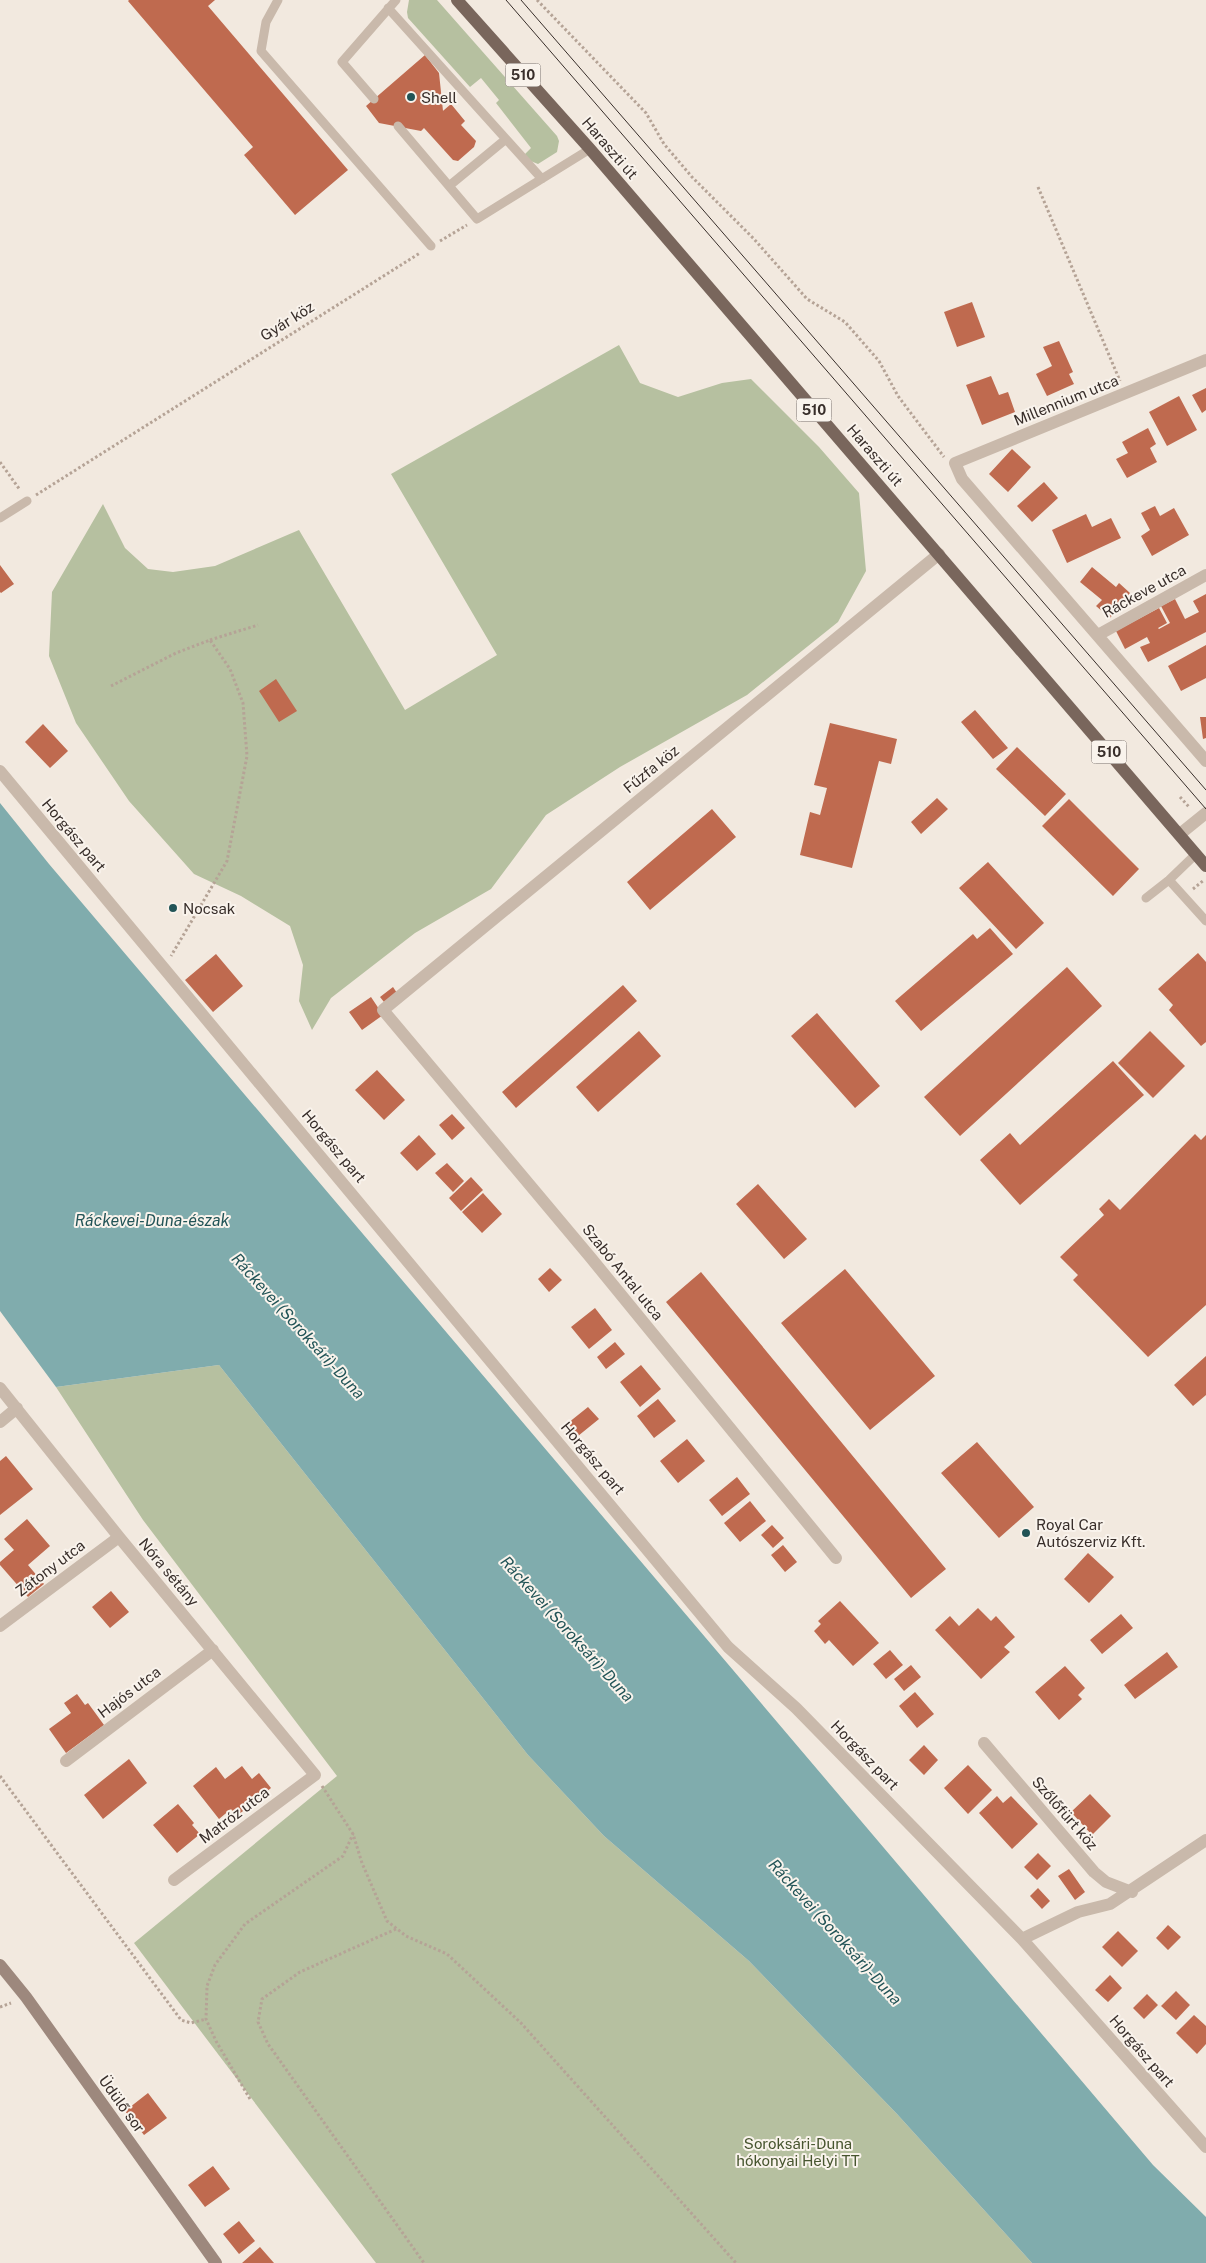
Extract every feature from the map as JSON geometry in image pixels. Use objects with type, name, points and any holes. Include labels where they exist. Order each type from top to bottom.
[{"type":"main road","name":"Haraszti út","points":[[457,0],[590,150],[1206,866]]},
{"type":"street","name":"Millennium utca","points":[[955,463],[1206,360]]},
{"type":"street","points":[[955,463],[962,479],[1206,761]]},
{"type":"street","name":"Fűzfa köz","points":[[383,1010],[939,554]]},
{"type":"street","name":"Ráckeve utca","points":[[1098,635],[1206,574]]},
{"type":"street","name":"Horgász part","points":[[0,771],[728,1647],[796,1708],[1022,1939],[1206,2148]]},
{"type":"street","points":[[1180,834],[1206,813]]},
{"type":"street","name":"Szabó Antal utca","points":[[383,1010],[591,1258],[836,1558]]},
{"type":"street","name":"Nóra sétány","points":[[0,1388],[314,1775]]},
{"type":"street","points":[[0,1422],[16,1408]]},
{"type":"street","name":"Zátony utca","points":[[0,1626],[119,1537]]},
{"type":"street","name":"Hajós utca","points":[[66,1761],[212,1650]]},
{"type":"street","name":"Szőlőfürt köz","points":[[984,1743],[1094,1872],[1106,1882],[1132,1892]]},
{"type":"street","name":"Matróz utca","points":[[174,1880],[314,1775]]},
{"type":"street","points":[[1022,1939],[1078,1912],[1110,1904],[1132,1892],[1206,1840]]},
{"type":"street","name":"Üdülő sor","points":[[0,1965],[26,1997],[216,2263]]},
{"type":"lane","points":[[278,0],[266,22],[261,51],[431,246]]},
{"type":"lane","points":[[374,99],[342,62],[396,0]]},
{"type":"lane","points":[[388,8],[542,179]]},
{"type":"lane","points":[[398,126],[477,219],[590,150]]},
{"type":"lane","points":[[449,186],[506,140]]},
{"type":"lane","points":[[0,518],[27,501]]},
{"type":"lane","points":[[1146,898],[1169,880],[1196,854]]},
{"type":"lane","points":[[1169,880],[1206,921]]},
{"type":"path","points":[[537,0],[646,113],[664,144],[754,240],[806,299],[845,322],[879,361],[898,396],[941,455],[955,463]]},
{"type":"path","points":[[1038,187],[1125,393]]},
{"type":"path","name":"Gyár köz","points":[[27,501],[431,246],[477,219]]},
{"type":"path","points":[[0,462],[27,501]]},
{"type":"path","points":[[111,686],[176,653],[258,625]]},
{"type":"path","points":[[175,952],[227,861],[246,756],[243,703],[230,668],[210,640]]},
{"type":"path","points":[[314,1775],[353,1834],[362,1863],[387,1921],[406,1936],[447,1954],[521,2023],[736,2263]]},
{"type":"path","points":[[0,1776],[181,2020],[191,2023],[206,2019]]},
{"type":"path","points":[[250,2099],[216,2041],[206,2019],[207,1986],[215,1965],[245,1924],[343,1856],[353,1834]]},
{"type":"path","points":[[396,1928],[300,1972],[262,1999],[258,2022],[268,2044],[424,2263]]},
{"type":"green space","points":[[409,0],[437,0],[557,136],[559,141],[557,152],[538,164],[528,160],[524,155],[531,148],[496,103],[499,100],[481,78],[470,87],[408,18]]},
{"type":"green space","points":[[619,345],[640,383],[678,397],[722,383],[751,379],[819,447],[859,493],[866,571],[838,622],[747,695],[620,767],[546,815],[491,889],[415,933],[331,998],[312,1030],[299,1001],[303,965],[290,926],[241,896],[194,874],[129,801],[76,723],[49,656],[52,592],[103,504],[125,548],[148,569],[173,572],[215,566],[299,530],[405,710],[497,655],[391,474]]},
{"type":"green space","name":"Soroksári-Duna hókonyai Helyi TT","points":[[219,1365],[528,1755],[604,1836],[749,1961],[897,2114],[1032,2263],[376,2263],[134,1943],[337,1776],[143,1520],[56,1387]]},
{"type":"water","name":"Ráckevei-Duna-észak","points":[[0,803],[49,864],[1153,2165],[1206,2217],[1206,2263],[1032,2263],[897,2114],[749,1961],[604,1836],[528,1755],[219,1365],[56,1387],[0,1311]]},
{"type":"building","points":[[129,0],[215,0],[208,6],[348,170],[295,215],[244,155],[253,147]]},
{"type":"building","points":[[425,55],[439,73],[443,111],[451,104],[465,121],[461,125],[476,141],[474,147],[458,161],[453,160],[424,128],[421,131],[379,123],[366,106]]},
{"type":"building","points":[[972,302],[985,337],[957,347],[944,312]]},
{"type":"building","points":[[1059,341],[1073,372],[1069,374],[1074,384],[1047,396],[1036,374],[1052,366],[1043,347]]},
{"type":"building","points":[[991,376],[999,395],[1008,392],[1015,412],[982,425],[966,385]]},
{"type":"building","points":[[1206,388],[1206,410],[1202,413],[1192,395]]},
{"type":"building","points":[[1179,396],[1197,430],[1167,446],[1149,412]]},
{"type":"building","points":[[1148,428],[1156,444],[1150,448],[1157,462],[1127,478],[1116,459],[1128,453],[1122,442]]},
{"type":"building","points":[[1012,449],[1031,467],[1008,492],[989,474]]},
{"type":"building","points":[[1044,482],[1058,498],[1032,522],[1017,506]]},
{"type":"building","points":[[1155,506],[1160,516],[1174,508],[1189,535],[1152,556],[1141,536],[1150,530],[1141,513]]},
{"type":"building","points":[[1086,514],[1092,527],[1111,518],[1121,538],[1067,563],[1052,530]]},
{"type":"building","points":[[0,565],[14,584],[1,593],[0,592]]},
{"type":"building","points":[[1092,567],[1116,587],[1119,583],[1130,593],[1110,618],[1096,606],[1102,600],[1080,582]]},
{"type":"building","points":[[1206,594],[1206,632],[1148,662],[1140,647],[1150,643],[1147,637],[1125,649],[1116,631],[1159,608],[1167,623],[1159,629],[1170,623],[1161,606],[1175,599],[1185,619],[1199,612],[1193,601]]},
{"type":"building","points":[[1206,645],[1206,678],[1181,691],[1168,666]]},
{"type":"building","points":[[276,679],[297,711],[279,722],[259,691]]},
{"type":"building","points":[[975,710],[1008,748],[993,759],[961,722]]},
{"type":"building","points":[[1200,717],[1206,717],[1206,738],[1203,739]]},
{"type":"building","points":[[830,723],[897,739],[891,764],[879,761],[852,868],[800,855],[810,812],[820,815],[827,788],[814,785]]},
{"type":"building","points":[[43,724],[68,751],[50,768],[25,742]]},
{"type":"building","points":[[1017,747],[1066,794],[1045,816],[996,769]]},
{"type":"building","points":[[937,798],[948,809],[921,834],[911,822]]},
{"type":"building","points":[[1069,799],[1139,869],[1113,896],[1042,826]]},
{"type":"building","points":[[712,809],[736,837],[650,910],[627,882]]},
{"type":"building","points":[[988,862],[1044,923],[1016,949],[959,888]]},
{"type":"building","points":[[990,928],[1013,954],[921,1031],[895,1001],[973,934],[977,939]]},
{"type":"building","points":[[1198,953],[1206,962],[1206,1042],[1201,1046],[1169,1010],[1173,1005],[1158,989]]},
{"type":"building","points":[[216,954],[243,986],[213,1012],[185,980]]},
{"type":"building","points":[[1067,967],[1102,1006],[960,1136],[924,1097]]},
{"type":"building","points":[[623,985],[637,1001],[516,1108],[502,1092]]},
{"type":"building","points":[[393,987],[397,993],[384,1002],[380,997]]},
{"type":"building","points":[[371,997],[383,1015],[362,1030],[349,1012]]},
{"type":"building","points":[[817,1013],[880,1086],[855,1108],[791,1036]]},
{"type":"building","points":[[639,1031],[661,1056],[598,1112],[576,1087]]},
{"type":"building","points":[[1150,1031],[1185,1066],[1153,1098],[1118,1063]]},
{"type":"building","points":[[1113,1061],[1144,1095],[1020,1205],[980,1160],[1010,1133],[1020,1145]]},
{"type":"building","points":[[377,1070],[405,1100],[384,1120],[355,1090]]},
{"type":"building","points":[[452,1114],[465,1128],[452,1140],[439,1125]]},
{"type":"building","points":[[1195,1134],[1201,1140],[1206,1135],[1206,1305],[1148,1357],[1073,1280],[1078,1275],[1060,1257],[1104,1215],[1099,1209],[1109,1199],[1120,1210]]},
{"type":"building","points":[[419,1135],[436,1154],[417,1171],[400,1153]]},
{"type":"building","points":[[447,1163],[464,1181],[453,1192],[435,1173]]},
{"type":"building","points":[[471,1177],[483,1190],[461,1211],[449,1198]]},
{"type":"building","points":[[758,1184],[807,1239],[784,1259],[736,1204]]},
{"type":"building","points":[[483,1193],[502,1214],[482,1233],[462,1212]]},
{"type":"building","points":[[550,1268],[562,1280],[549,1292],[538,1279]]},
{"type":"building","points":[[845,1269],[935,1376],[870,1430],[781,1323]]},
{"type":"building","points":[[701,1272],[946,1569],[911,1598],[666,1302]]},
{"type":"building","points":[[595,1308],[612,1330],[589,1349],[571,1327]]},
{"type":"building","points":[[615,1342],[625,1354],[606,1369],[597,1357]]},
{"type":"building","points":[[1206,1356],[1206,1395],[1193,1406],[1174,1385]]},
{"type":"building","points":[[641,1365],[661,1389],[640,1407],[620,1382]]},
{"type":"building","points":[[658,1399],[676,1421],[654,1438],[637,1416]]},
{"type":"building","points":[[588,1407],[599,1419],[578,1436],[568,1423]]},
{"type":"building","points":[[687,1439],[705,1461],[678,1483],[660,1461]]},
{"type":"building","points":[[977,1442],[1034,1507],[999,1538],[941,1473]]},
{"type":"building","points":[[6,1456],[33,1489],[0,1515],[0,1461]]},
{"type":"building","points":[[737,1477],[750,1494],[722,1516],[709,1500]]},
{"type":"building","points":[[750,1501],[766,1521],[740,1542],[724,1523]]},
{"type":"building","points":[[27,1519],[50,1546],[28,1565],[44,1584],[28,1597],[0,1565],[0,1562],[14,1550],[4,1539]]},
{"type":"building","points":[[772,1525],[784,1538],[773,1548],[761,1535]]},
{"type":"building","points":[[783,1545],[797,1562],[785,1572],[771,1555]]},
{"type":"building","points":[[1088,1553],[1114,1577],[1089,1603],[1064,1579]]},
{"type":"building","points":[[111,1591],[129,1612],[110,1628],[92,1607]]},
{"type":"building","points":[[840,1601],[879,1643],[853,1666],[829,1640],[825,1644],[814,1631],[821,1624],[818,1621]]},
{"type":"building","points":[[978,1608],[991,1621],[996,1616],[1015,1637],[1004,1647],[1010,1652],[981,1679],[935,1630],[950,1616],[959,1626]]},
{"type":"building","points":[[1121,1614],[1133,1628],[1102,1654],[1090,1640]]},
{"type":"building","points":[[890,1650],[903,1665],[886,1679],[873,1664]]},
{"type":"building","points":[[1167,1652],[1178,1667],[1135,1699],[1124,1685]]},
{"type":"building","points":[[911,1665],[921,1677],[904,1691],[894,1679]]},
{"type":"building","points":[[1065,1666],[1085,1688],[1078,1695],[1082,1699],[1059,1720],[1035,1692]]},
{"type":"building","points":[[915,1692],[934,1714],[917,1728],[899,1706]]},
{"type":"building","points":[[77,1694],[85,1705],[88,1703],[104,1725],[66,1753],[49,1729],[71,1713],[64,1703]]},
{"type":"building","points":[[924,1745],[938,1760],[924,1775],[909,1760]]},
{"type":"building","points":[[129,1759],[147,1783],[103,1819],[84,1795]]},
{"type":"building","points":[[968,1765],[992,1790],[968,1814],[944,1788]]},
{"type":"building","points":[[242,1766],[252,1779],[259,1773],[271,1788],[237,1816],[231,1809],[219,1819],[193,1786],[216,1767],[225,1779]]},
{"type":"building","points":[[1090,1794],[1111,1816],[1092,1835],[1071,1812]]},
{"type":"building","points":[[997,1796],[1003,1803],[1011,1796],[1038,1824],[1012,1849],[979,1813]]},
{"type":"building","points":[[178,1804],[194,1823],[192,1825],[200,1834],[177,1853],[153,1825]]},
{"type":"building","points":[[1038,1853],[1051,1866],[1037,1880],[1024,1867]]},
{"type":"building","points":[[1069,1869],[1085,1892],[1075,1900],[1058,1876]]},
{"type":"building","points":[[1038,1888],[1050,1901],[1042,1909],[1030,1896]]},
{"type":"building","points":[[1168,1925],[1181,1937],[1168,1950],[1156,1938]]},
{"type":"building","points":[[1118,1931],[1138,1951],[1122,1967],[1102,1947]]},
{"type":"building","points":[[1110,1975],[1122,1988],[1108,2002],[1095,1990]]},
{"type":"building","points":[[1176,1991],[1190,2005],[1176,2020],[1161,2006]]},
{"type":"building","points":[[1147,1994],[1158,2005],[1144,2019],[1133,2008]]},
{"type":"building","points":[[1194,2015],[1206,2026],[1206,2044],[1197,2054],[1176,2033]]},
{"type":"building","points":[[148,2093],[167,2118],[144,2135],[125,2111]]},
{"type":"building","points":[[213,2166],[230,2189],[205,2207],[188,2185]]},
{"type":"building","points":[[239,2221],[255,2241],[239,2254],[223,2234]]},
{"type":"building","points":[[260,2247],[274,2263],[242,2263]]},
{"type":"tram line","points":[[506,0],[1206,809]]},
{"type":"tram line","points":[[521,0],[1206,790]]},
{"type":"place","name":"Shell","points":[[411,97]]},
{"type":"place","name":"Nocsak","points":[[173,908]]},
{"type":"place","name":"Royal Car Autószerviz Kft.","points":[[1026,1533]]},
{"type":"water label","name":"Ráckevei (Soroksári)-Duna","points":[[298,1326]]},
{"type":"water label","name":"Ráckevei (Soroksári)-Duna","points":[[567,1629]]},
{"type":"water label","name":"Ráckevei (Soroksári)-Duna","points":[[835,1932]]}]
